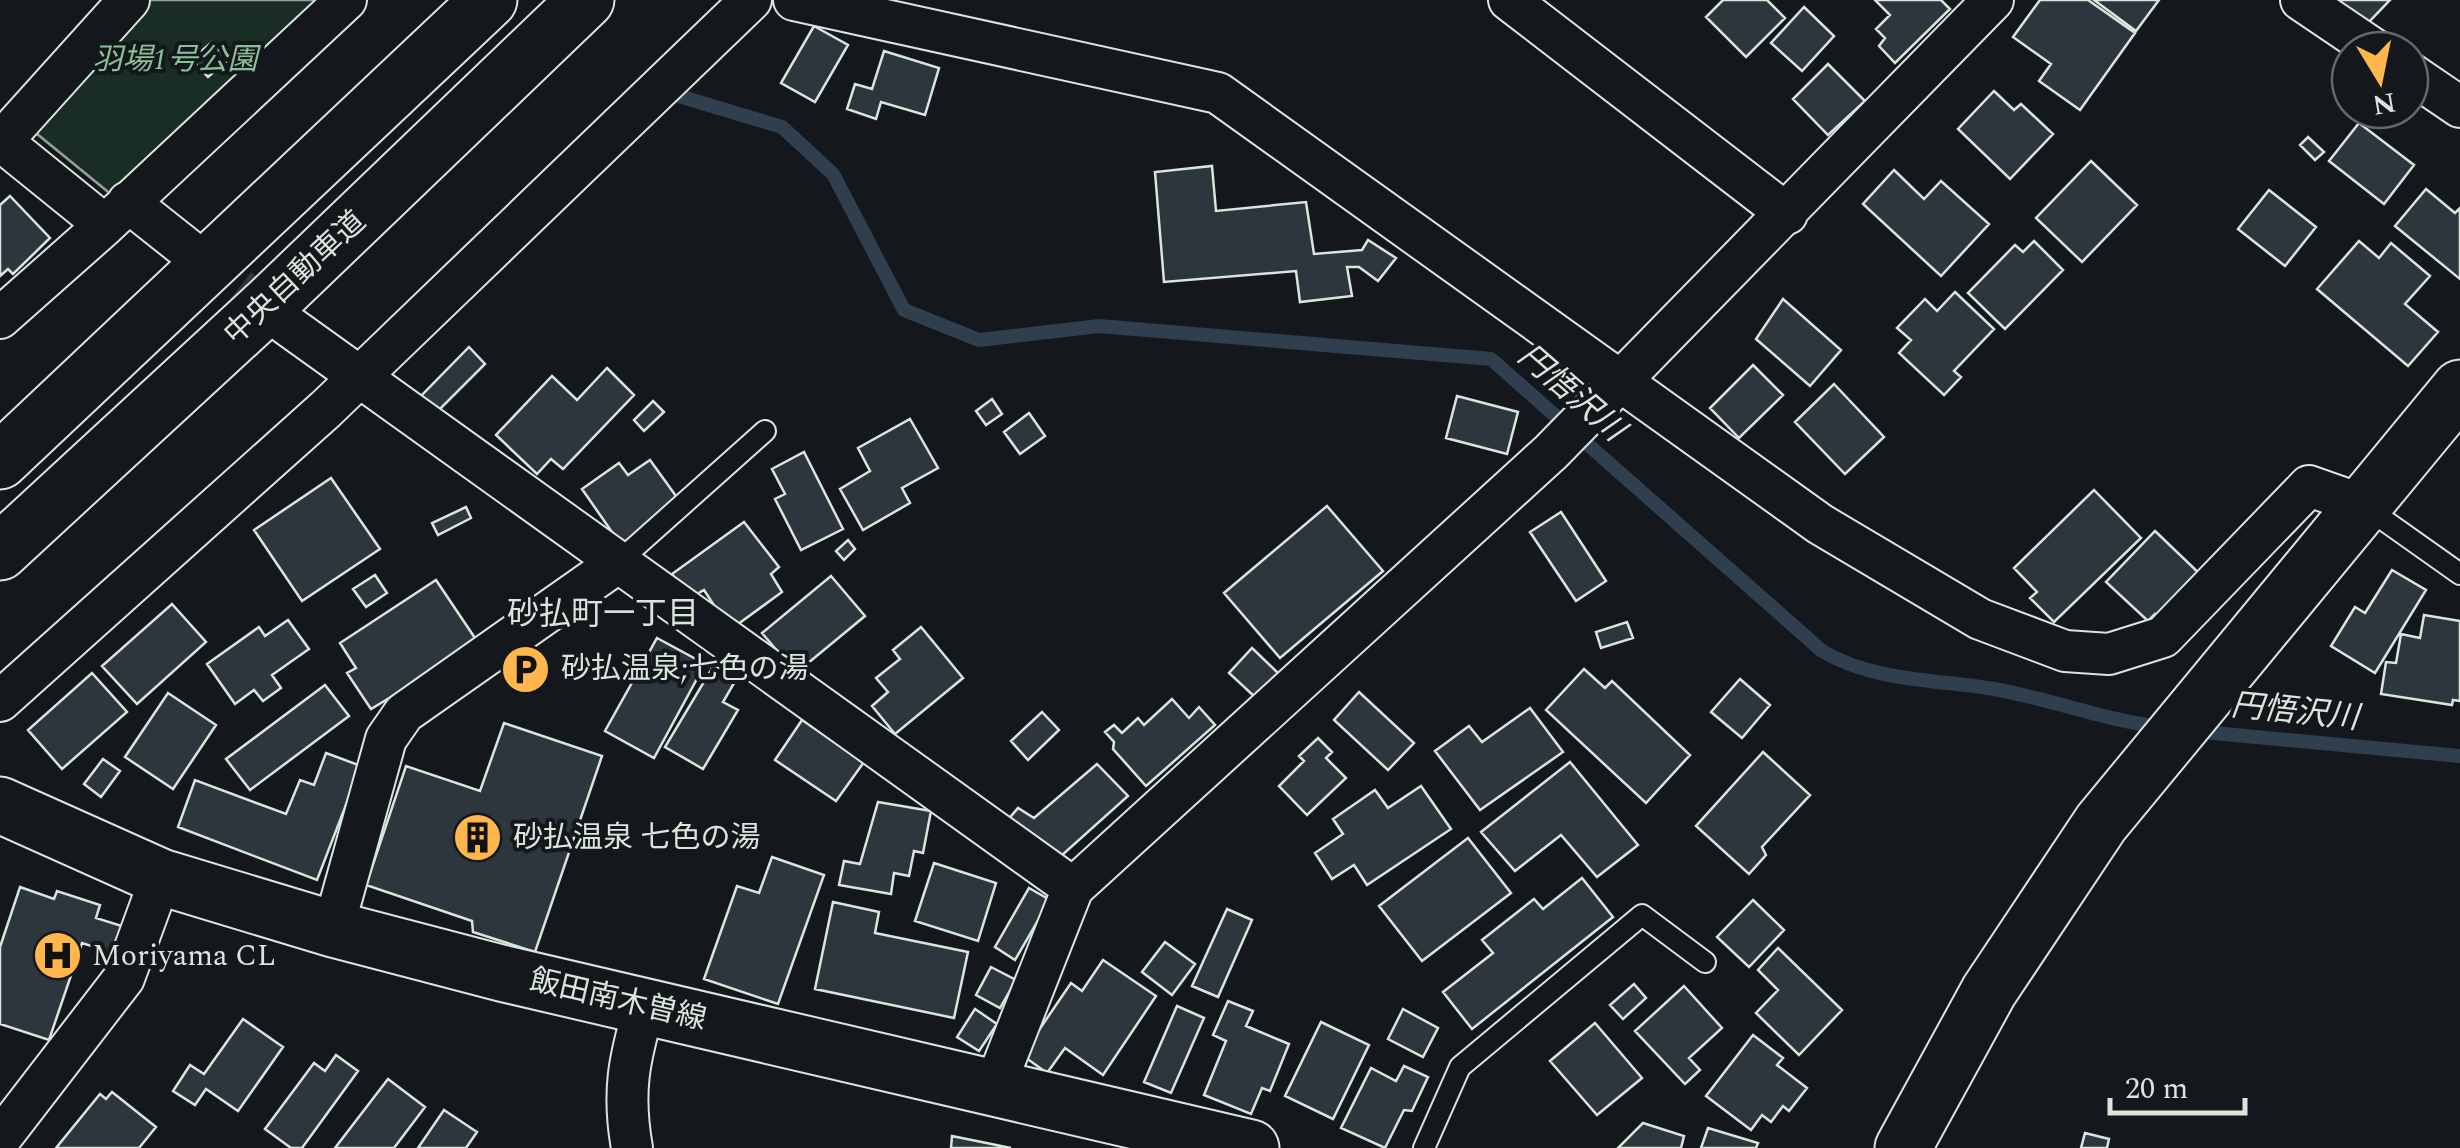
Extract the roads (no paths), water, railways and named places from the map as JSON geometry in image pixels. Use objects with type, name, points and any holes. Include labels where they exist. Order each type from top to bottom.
[{"type":"main road","points":[[0,460],[489,0]]},
{"type":"main road","name":"中央自動車道","points":[[0,552],[270,304],[586,0]]},
{"type":"main road","points":[[1903,1148],[1988,992],[2101,823],[2460,388]]},
{"type":"main road","name":"飯田南木曽線","points":[[0,805],[161,877],[333,929],[1251,1148]]},
{"type":"street","points":[[129,0],[1,140],[117,213],[192,252]]},
{"type":"street","points":[[0,318],[346,0]]},
{"type":"street","points":[[0,701],[356,378],[751,0]]},
{"type":"street","points":[[794,0],[1218,94],[1820,524],[1980,618],[2065,651],[2109,654],[2163,637],[2309,486],[2363,505]]},
{"type":"street","points":[[1509,0],[1787,214]]},
{"type":"street","points":[[994,1088],[1073,888],[1551,452],[1993,0]]},
{"type":"street","points":[[2301,0],[2346,30]]},
{"type":"street","points":[[2430,87],[2460,107]]},
{"type":"street","points":[[286,324],[356,378],[1073,888]]},
{"type":"street","points":[[333,929],[386,739],[404,713],[616,564]]},
{"type":"street","points":[[0,1139],[124,978],[161,877]]},
{"type":"street","points":[[632,1148],[624,1103],[629,1060],[645,1005]]},
{"type":"lane","points":[[616,564],[765,431]]},
{"type":"lane","points":[[2363,505],[2460,574]]},
{"type":"lane","points":[[1424,1148],[1460,1067],[1642,915],[1705,962]]},
{"type":"waterway","name":"円悟沢川","points":[[679,96],[782,127],[833,174],[904,310],[979,340],[1099,326],[1491,359],[1822,651],[1884,674],[1994,689],[2161,727]]},
{"type":"waterway","name":"円悟沢川","points":[[2192,731],[2460,756]]},
{"type":"tunnel","points":[[191,252],[284,322]]},
{"type":"place","name":"砂払温泉;七色の湯","points":[[526,669]]},
{"type":"place","name":"砂払温泉 七色の湯","points":[[478,838]]},
{"type":"place","name":"Moriyama CL","points":[[57,956]]},
{"type":"district","name":"砂払町一丁目","points":[[603,614]]},
{"type":"park label","name":"羽場1号公園","points":[[175,60]]}]
